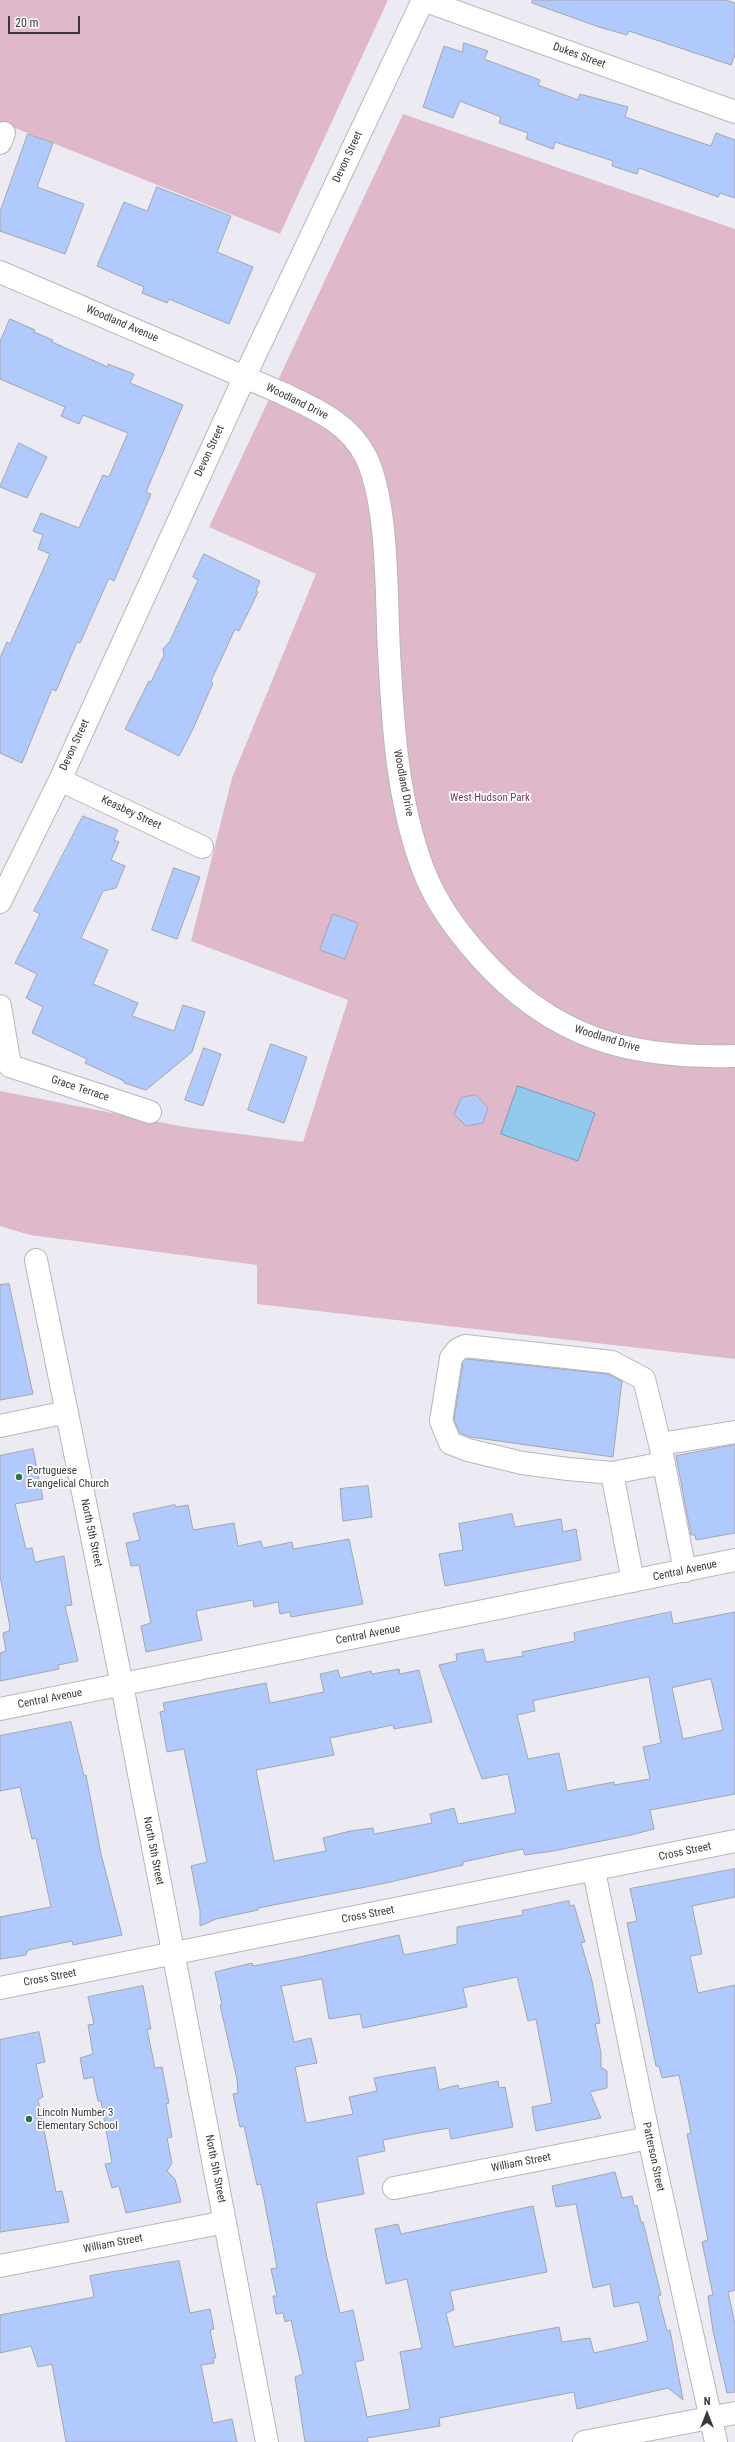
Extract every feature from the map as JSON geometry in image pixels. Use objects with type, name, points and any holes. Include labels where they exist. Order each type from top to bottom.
[{"type":"street","name":"Dukes Street","points":[[423,0],[735,112]]},
{"type":"street","name":"Devon Street","points":[[0,902],[60,780],[245,376],[423,0]]},
{"type":"street","name":"Woodland Avenue","points":[[0,272],[245,376]]},
{"type":"street","name":"Woodland Drive","points":[[245,376],[333,419],[356,441],[372,473],[382,526],[393,726],[399,769],[422,868],[433,894],[447,917],[465,941],[508,986],[530,1005],[569,1028],[617,1045],[643,1050],[669,1054],[735,1056]]},
{"type":"street","name":"Keasbey Street","points":[[60,780],[202,847]]},
{"type":"street","points":[[0,1006],[6,1058]]},
{"type":"street","name":"Grace Terrace","points":[[6,1058],[150,1112]]},
{"type":"street","name":"North 5th Street","points":[[36,1260],[122,1685],[267,2442]]},
{"type":"street","points":[[685,1571],[662,1454],[644,1379],[630,1370],[612,1362],[465,1346],[457,1350],[451,1358],[441,1421],[450,1443],[468,1450],[522,1463],[612,1473],[662,1454],[735,1432]]},
{"type":"street","points":[[0,1426],[67,1412]]},
{"type":"street","points":[[612,1473],[633,1581]]},
{"type":"street","name":"Central Avenue","points":[[0,1709],[735,1560]]},
{"type":"street","name":"Cross Street","points":[[0,1988],[594,1871],[735,1841]]},
{"type":"street","name":"Patterson Street","points":[[594,1871],[649,2138],[716,2442]]},
{"type":"street","name":"William Street","points":[[394,2188],[649,2138]]},
{"type":"street","name":"William Street","points":[[0,2266],[225,2222]]},
{"type":"street","points":[[584,2442],[735,2413]]},
{"type":"green space","points":[[0,0],[388,0],[280,234],[0,122]]},
{"type":"green space","name":"West Hudson Park","points":[[403,114],[735,229],[735,1359],[257,1304],[257,1265],[30,1235],[0,1226],[0,1091],[185,1127],[303,1142],[348,1000],[191,941],[232,778],[316,574],[209,527]]},
{"type":"water","points":[[518,1086],[595,1113],[578,1161],[501,1134]]},
{"type":"building","points":[[533,0],[725,0],[735,3],[735,54],[731,65],[629,31],[627,35],[599,27],[532,3]]},
{"type":"building","points":[[464,43],[488,51],[484,59],[540,80],[538,85],[578,100],[580,94],[628,107],[625,117],[711,146],[716,133],[735,140],[735,198],[720,193],[718,197],[639,168],[637,174],[612,166],[613,161],[555,142],[553,149],[526,139],[528,133],[499,123],[501,117],[460,101],[453,118],[423,107],[444,46],[462,52]]},
{"type":"building","points":[[28,134],[53,143],[37,187],[84,204],[65,254],[0,231],[0,212]]},
{"type":"building","points":[[157,187],[231,216],[217,252],[253,267],[229,324],[169,299],[167,303],[142,293],[144,287],[97,266],[124,202],[147,211]]},
{"type":"building","points":[[10,319],[35,330],[34,332],[53,340],[52,342],[108,367],[108,364],[134,374],[130,383],[183,405],[146,492],[151,494],[114,581],[109,578],[80,643],[77,642],[56,691],[52,689],[22,763],[0,753],[0,658],[7,642],[10,644],[50,554],[38,549],[43,535],[33,531],[41,513],[79,528],[103,475],[109,477],[128,433],[83,415],[79,424],[61,416],[65,407],[0,379],[0,342]]},
{"type":"building","points":[[19,443],[47,457],[27,498],[0,487]]},
{"type":"building","points":[[204,554],[260,581],[256,591],[258,592],[239,631],[235,629],[211,681],[213,683],[192,731],[179,756],[125,729],[149,681],[151,682],[164,655],[163,649],[170,641],[198,580],[193,577]]},
{"type":"building","points":[[83,816],[118,830],[114,840],[119,842],[111,860],[125,866],[116,888],[103,891],[81,938],[108,950],[93,984],[138,1003],[132,1016],[174,1031],[183,1005],[205,1012],[192,1052],[146,1090],[124,1083],[124,1081],[85,1063],[87,1059],[32,1033],[43,1007],[26,998],[37,974],[15,963],[40,914],[34,911]]},
{"type":"building","points":[[174,868],[200,877],[177,939],[152,930]]},
{"type":"building","points":[[333,914],[358,923],[345,959],[320,950]]},
{"type":"building","points":[[271,1044],[307,1057],[284,1123],[248,1110]]},
{"type":"building","points":[[204,1048],[221,1054],[203,1106],[185,1100]]},
{"type":"building","points":[[476,1095],[488,1108],[483,1123],[466,1126],[454,1114],[461,1098]]},
{"type":"building","points":[[9,1284],[33,1394],[0,1400],[0,1285]]},
{"type":"building","points":[[467,1359],[608,1374],[622,1381],[613,1457],[470,1437],[460,1433],[454,1420],[463,1363]]},
{"type":"building","points":[[735,1445],[735,1533],[696,1540],[695,1535],[691,1535],[676,1456]]},
{"type":"building","points":[[33,1449],[43,1499],[15,1504],[26,1549],[32,1548],[35,1562],[64,1556],[72,1605],[65,1606],[78,1661],[58,1665],[59,1669],[0,1681],[0,1653],[6,1651],[3,1633],[9,1631],[10,1627],[0,1576],[0,1456]]},
{"type":"building","points":[[368,1486],[372,1517],[343,1521],[340,1489]]},
{"type":"building","points":[[175,1505],[176,1507],[188,1505],[193,1530],[234,1523],[238,1546],[261,1541],[263,1548],[292,1542],[293,1549],[349,1539],[363,1604],[291,1617],[290,1612],[280,1614],[278,1602],[254,1607],[253,1600],[200,1610],[196,1611],[202,1640],[146,1652],[141,1626],[151,1623],[139,1565],[131,1566],[126,1543],[140,1540],[133,1514]]},
{"type":"building","points":[[512,1514],[515,1527],[561,1519],[563,1532],[576,1529],[581,1560],[445,1586],[439,1554],[463,1550],[459,1524]]},
{"type":"building","points":[[671,1612],[673,1624],[735,1612],[735,1794],[650,1810],[654,1829],[631,1835],[553,1851],[525,1855],[523,1849],[463,1862],[463,1865],[386,1883],[258,1908],[258,1910],[216,1919],[200,1926],[200,1911],[191,1866],[207,1862],[184,1749],[167,1752],[160,1712],[165,1711],[163,1703],[266,1683],[270,1703],[324,1692],[320,1674],[338,1670],[340,1678],[371,1671],[372,1674],[399,1669],[400,1674],[419,1670],[432,1722],[394,1729],[393,1725],[330,1738],[334,1755],[256,1770],[274,1861],[326,1851],[323,1838],[350,1831],[373,1828],[374,1834],[432,1823],[430,1814],[454,1808],[458,1824],[516,1813],[508,1774],[482,1779],[439,1665],[457,1661],[456,1654],[483,1649],[486,1662],[523,1656],[522,1652],[575,1641],[574,1633]],"holes":[[[649,1677],[661,1743],[643,1747],[650,1779],[614,1785],[614,1782],[567,1791],[559,1753],[528,1759],[517,1715],[535,1711],[533,1701]],[[711,1679],[723,1730],[683,1739],[672,1688]]]},
{"type":"building","points":[[71,1722],[84,1776],[86,1775],[101,1854],[122,1935],[73,1945],[72,1941],[28,1950],[26,1955],[0,1959],[0,1917],[51,1907],[36,1838],[32,1839],[20,1787],[0,1791],[0,1736]]},
{"type":"building","points":[[735,1869],[735,1897],[692,1906],[702,1954],[690,1956],[698,1993],[735,1985],[735,2290],[728,2292],[735,2324],[735,2392],[727,2393],[713,2331],[708,2296],[713,2295],[702,2242],[708,2240],[687,2134],[691,2133],[679,2075],[662,2078],[659,2066],[656,2066],[627,1923],[637,1921],[630,1889]]},
{"type":"building","points":[[569,1901],[570,1906],[574,1905],[585,1942],[581,1943],[592,1981],[600,2023],[595,2024],[601,2053],[601,2067],[607,2071],[607,2088],[590,2092],[601,2118],[536,2131],[532,2107],[552,2103],[536,2019],[528,2021],[517,1977],[463,1988],[467,2007],[363,2028],[360,2014],[329,2019],[322,1979],[281,1986],[294,2042],[311,2038],[317,2063],[295,2067],[306,2123],[353,2114],[349,2097],[377,2091],[374,2078],[435,2067],[439,2090],[458,2085],[459,2089],[498,2081],[499,2088],[505,2087],[513,2127],[451,2139],[449,2128],[419,2133],[383,2140],[385,2151],[357,2157],[364,2194],[316,2203],[327,2258],[340,2313],[353,2310],[364,2360],[355,2362],[367,2417],[410,2409],[400,2352],[422,2348],[407,2279],[386,2284],[375,2229],[398,2224],[401,2234],[533,2206],[547,2272],[450,2291],[454,2310],[446,2313],[454,2347],[559,2327],[562,2342],[590,2338],[594,2353],[648,2341],[639,2302],[614,2307],[610,2284],[593,2288],[576,2204],[556,2207],[552,2186],[615,2172],[622,2198],[632,2196],[634,2206],[637,2205],[641,2222],[643,2222],[661,2295],[658,2296],[667,2331],[670,2330],[683,2400],[668,2388],[577,2409],[574,2392],[439,2418],[440,2426],[367,2438],[368,2442],[305,2442],[295,2377],[303,2374],[291,2320],[285,2322],[283,2313],[276,2314],[273,2296],[277,2296],[271,2269],[277,2268],[261,2184],[257,2185],[244,2126],[240,2127],[233,2094],[238,2093],[237,2079],[220,2005],[222,2005],[215,1972],[252,1963],[253,1966],[295,1958],[399,1935],[404,1955],[439,1948],[457,1944],[457,1927],[523,1915],[522,1911]]},
{"type":"building","points":[[143,1986],[151,2029],[147,2029],[155,2068],[162,2067],[169,2103],[166,2104],[172,2137],[167,2138],[172,2163],[167,2171],[175,2179],[181,2202],[126,2213],[119,2186],[112,2188],[105,2164],[112,2163],[101,2101],[98,2101],[93,2077],[84,2079],[80,2058],[93,2054],[88,2025],[94,2024],[88,1997]]},
{"type":"building","points":[[39,2032],[45,2062],[36,2064],[43,2097],[38,2099],[56,2192],[62,2191],[69,2222],[0,2232],[0,2040]]},
{"type":"building","points":[[179,2261],[190,2313],[210,2309],[214,2329],[210,2330],[216,2358],[213,2358],[214,2363],[201,2365],[213,2423],[232,2419],[237,2442],[66,2442],[52,2364],[38,2367],[31,2346],[0,2353],[0,2315],[94,2297],[90,2276]]},
{"type":"place","name":"Portuguese Evangelical Church","points":[[19,1477]]},
{"type":"place","name":"Lincoln Number 3 Elementary School","points":[[29,2119]]}]
